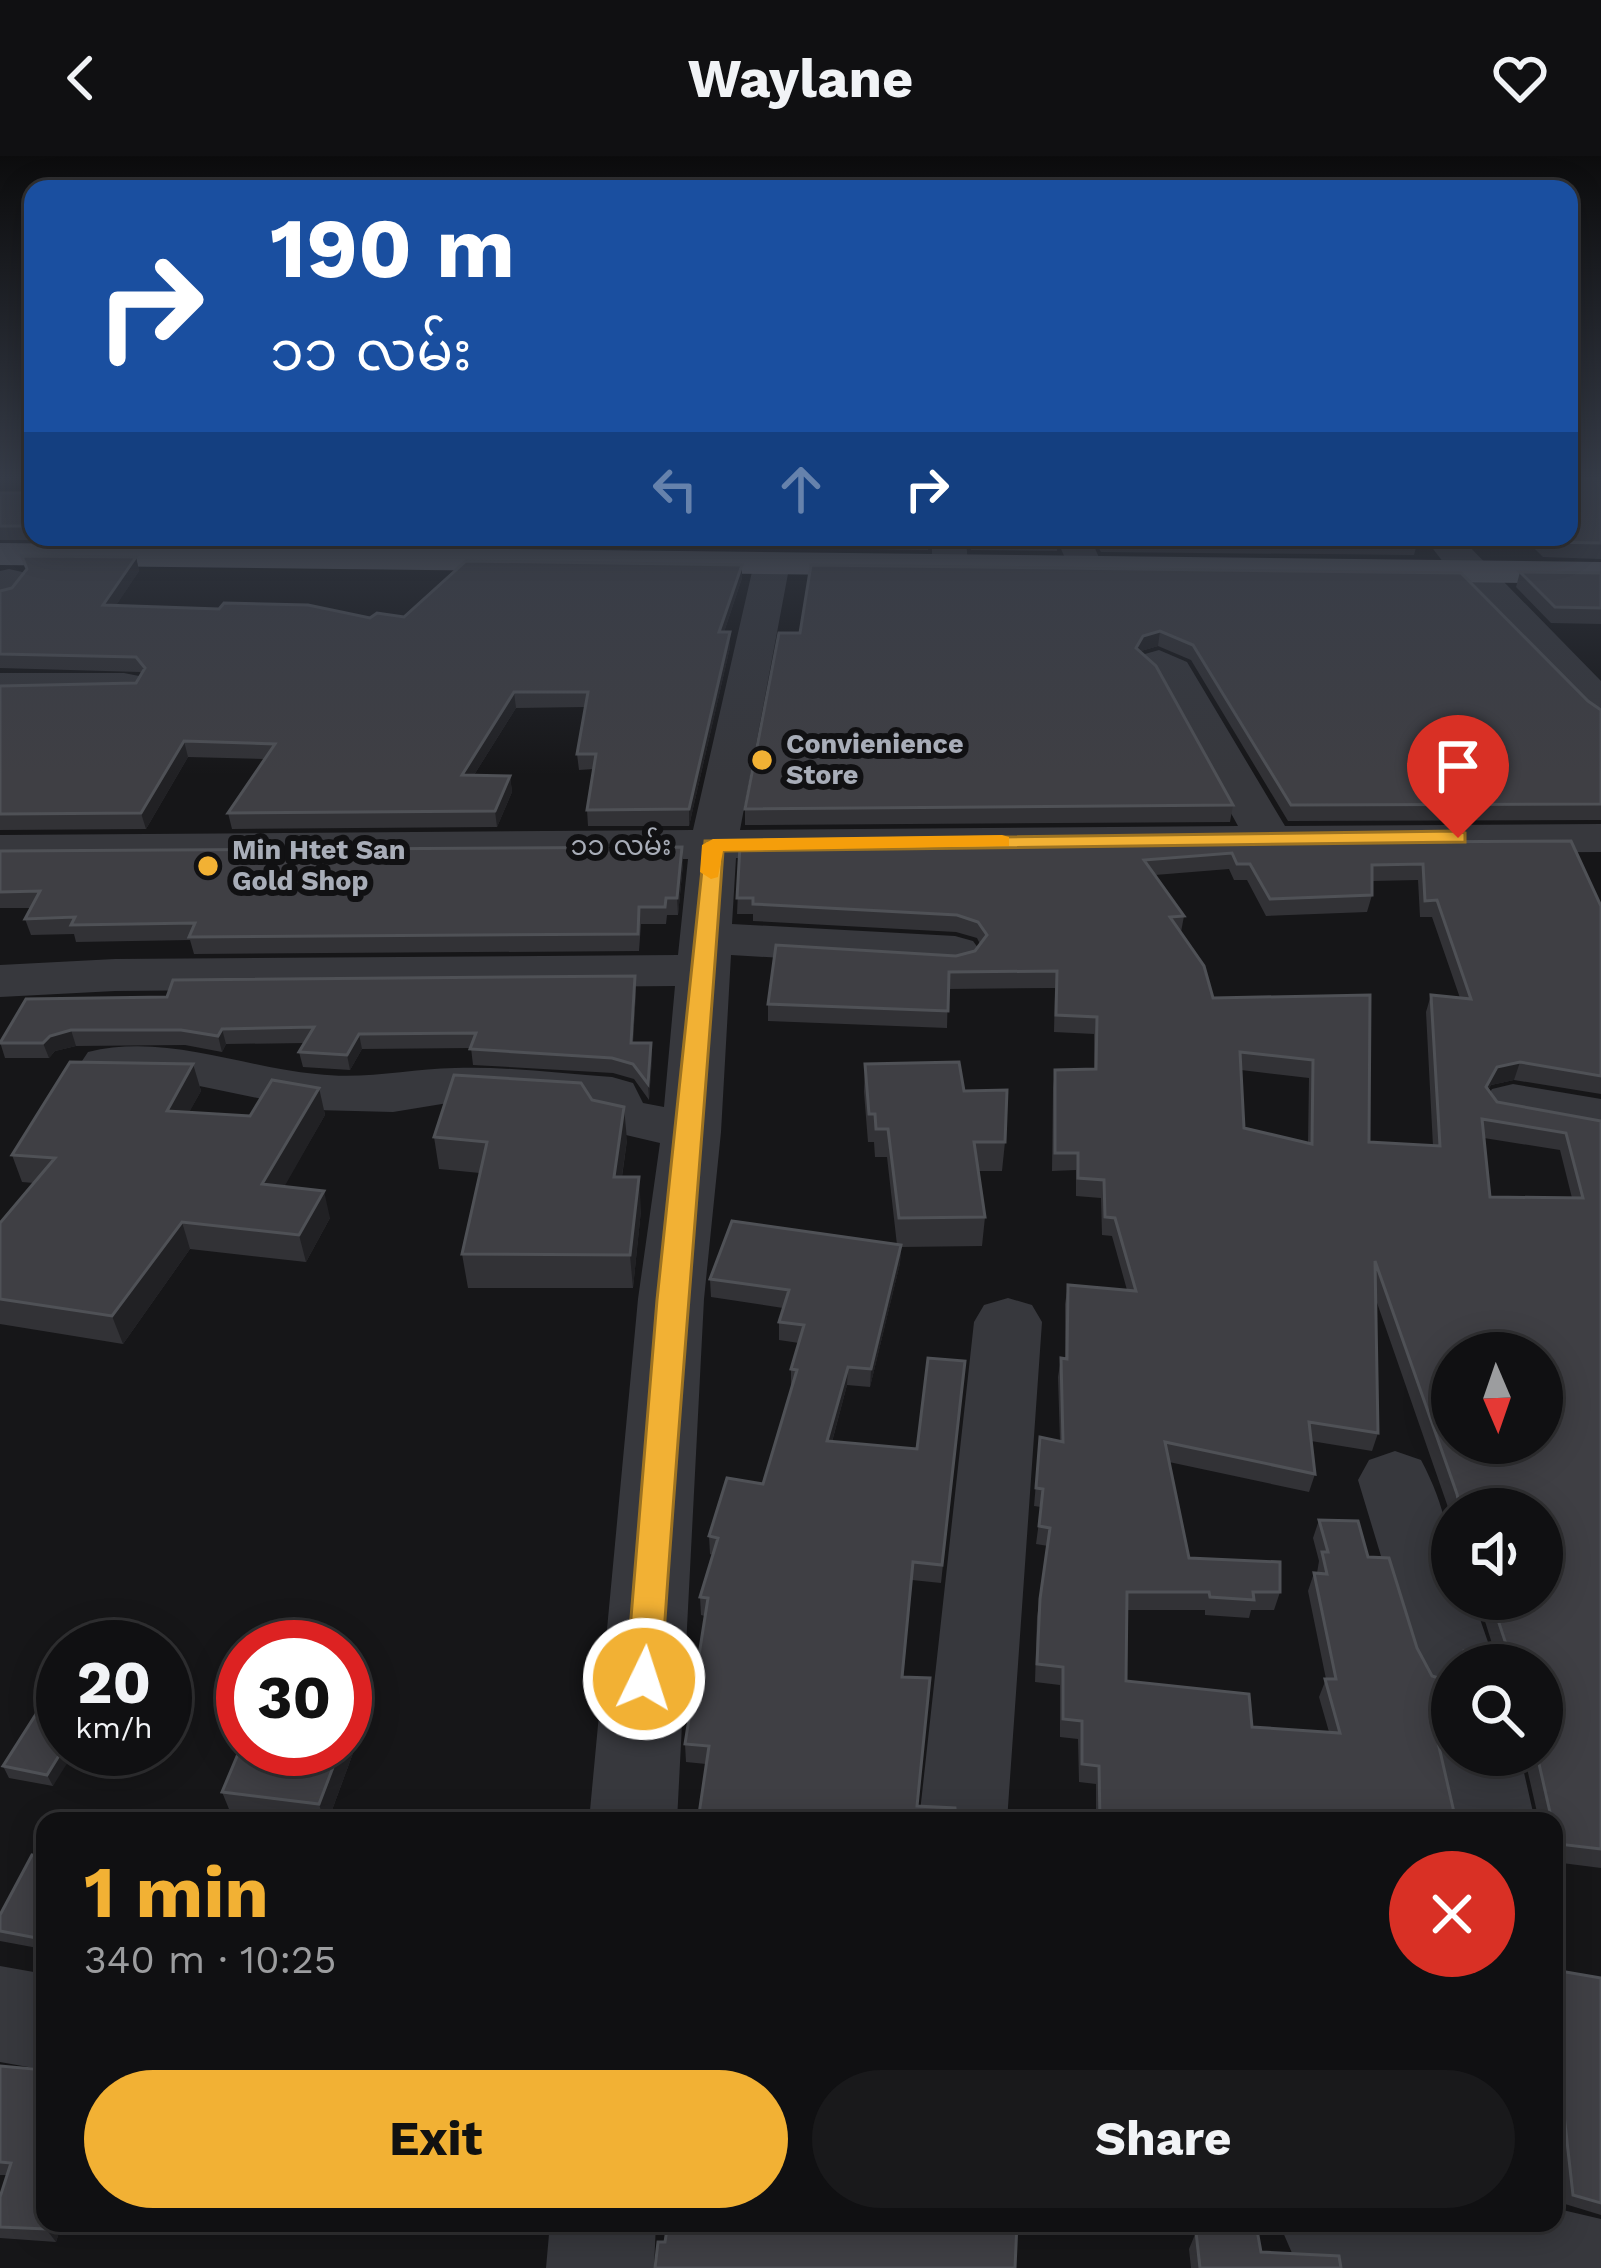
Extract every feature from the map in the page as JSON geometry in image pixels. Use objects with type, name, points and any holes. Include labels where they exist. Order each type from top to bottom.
[{"type":"street","points":[[634,1812],[671,1300],[691,1132],[713,845],[769,578]]},
{"type":"street","points":[[1476,578],[1601,704]]},
{"type":"street","points":[[1159,662],[1179,680],[1268,838]]},
{"type":"street","points":[[0,685],[124,686]]},
{"type":"street","name":"၁၁ လမ်း","points":[[0,849],[1601,838]]},
{"type":"street","points":[[0,980],[115,975],[254,977],[705,954],[955,952]]},
{"type":"street","points":[[76,1067],[185,1066],[316,1092],[393,1094],[454,1085],[612,1095],[616,1115],[691,1132]]},
{"type":"street","points":[[1513,1102],[1601,1117]]},
{"type":"street","points":[[964,1812],[1009,1322]]},
{"type":"street","points":[[1395,1480],[1448,1644]]},
{"type":"street","points":[[1481,1776],[1488,1812]]},
{"type":"street","points":[[0,2014],[36,2020]]},
{"type":"street","points":[[599,2268],[602,2232]]},
{"type":"street","points":[[1407,2232],[1539,2248]]},
{"type":"building","points":[[20,578],[122,578],[103,605],[219,609],[224,603],[308,605],[370,618],[377,613],[404,617],[448,578],[738,578],[719,632],[730,632],[689,809],[587,810],[596,754],[577,754],[588,692],[514,692],[462,775],[510,776],[495,811],[228,813],[275,744],[184,741],[141,813],[0,814],[0,686],[136,683],[145,668],[136,657],[0,654],[0,591],[12,588]]},
{"type":"building","points":[[809,578],[1466,578],[1601,710],[1601,804],[1291,805],[1193,645],[1160,631],[1143,636],[1136,648],[1156,666],[1233,805],[745,809],[779,633],[800,633]]},
{"type":"building","points":[[1526,578],[1601,578],[1601,608],[1555,607]]},
{"type":"building","points":[[1571,841],[1601,906],[1601,1076],[1520,1062],[1497,1067],[1486,1087],[1497,1102],[1601,1121],[1601,1849],[1563,1845],[1563,1812],[1550,1812],[1542,1776],[1563,1776],[1563,1644],[1506,1644],[1498,1620],[1563,1620],[1563,1488],[1455,1488],[1446,1464],[1563,1464],[1563,1332],[1431,1332],[1431,1420],[1375,1261],[1378,1433],[1309,1422],[1315,1474],[1165,1442],[1189,1558],[1280,1562],[1280,1592],[1253,1592],[1254,1600],[1210,1597],[1209,1592],[1127,1592],[1126,1681],[1249,1694],[1252,1727],[1340,1733],[1325,1679],[1336,1679],[1314,1573],[1327,1574],[1322,1552],[1328,1552],[1319,1520],[1358,1521],[1368,1557],[1389,1558],[1417,1648],[1431,1674],[1431,1776],[1446,1776],[1454,1812],[1100,1812],[1099,1766],[1082,1764],[1082,1721],[1063,1719],[1063,1667],[1037,1664],[1050,1528],[1039,1526],[1043,1489],[1036,1488],[1040,1437],[1063,1442],[1061,1358],[1067,1359],[1068,1285],[1136,1291],[1115,1218],[1105,1217],[1104,1180],[1078,1178],[1078,1153],[1055,1153],[1055,1070],[1096,1069],[1097,1017],[1056,1015],[1057,971],[949,972],[948,1011],[768,1004],[776,945],[956,956],[975,951],[987,935],[978,922],[957,915],[753,904],[753,898],[737,898],[740,846]],"holes":[[[1232,853],[1237,864],[1250,864],[1270,899],[1372,895],[1372,865],[1423,864],[1425,901],[1437,900],[1471,999],[1431,995],[1440,1146],[1369,1142],[1370,995],[1213,998],[1204,966],[1170,917],[1184,916],[1144,860]],[[1240,1052],[1313,1060],[1312,1144],[1244,1128]],[[1482,1119],[1566,1133],[1583,1198],[1490,1197]]]},
{"type":"building","points":[[682,847],[677,898],[666,898],[665,907],[639,907],[638,934],[189,937],[195,923],[71,925],[75,917],[25,919],[40,891],[0,892],[0,851]]},
{"type":"building","points":[[635,976],[631,1043],[651,1043],[648,1084],[633,1064],[612,1058],[470,1049],[476,1033],[359,1034],[347,1055],[299,1052],[314,1027],[222,1029],[218,1036],[181,1030],[71,1030],[43,1043],[0,1043],[26,999],[167,997],[173,980]]},
{"type":"building","points":[[70,1062],[193,1064],[167,1111],[250,1116],[272,1080],[319,1088],[262,1184],[324,1191],[299,1235],[182,1222],[112,1316],[0,1299],[0,1223],[55,1158],[12,1155]]},
{"type":"building","points":[[959,1062],[964,1091],[1007,1090],[1005,1142],[974,1142],[985,1217],[899,1218],[888,1129],[876,1129],[875,1114],[869,1114],[865,1064]]},
{"type":"building","points":[[454,1075],[581,1083],[592,1100],[624,1107],[614,1177],[639,1177],[630,1255],[462,1254],[487,1142],[434,1137]]},
{"type":"building","points":[[732,1221],[901,1245],[871,1369],[848,1367],[827,1441],[917,1449],[928,1358],[965,1361],[942,1565],[913,1562],[902,1677],[930,1678],[917,1806],[955,1808],[955,1812],[699,1812],[709,1746],[685,1744],[708,1598],[700,1597],[718,1538],[709,1536],[727,1478],[763,1484],[797,1370],[791,1369],[804,1325],[779,1322],[789,1290],[710,1279]]},
{"type":"building","points":[[36,1714],[36,1773],[3,1766]]},
{"type":"building","points":[[229,1776],[330,1776],[319,1804],[222,1792]]},
{"type":"building","points":[[32,1855],[36,1856],[36,1938],[0,1931],[0,1915]]},
{"type":"building","points":[[1563,1972],[1601,1978],[1601,2203],[1573,2195],[1563,2106]]},
{"type":"building","points":[[0,2066],[36,2069],[36,2229],[0,2227],[0,2197],[11,2163],[0,2162]]},
{"type":"building","points":[[667,2232],[1017,2232],[1015,2268],[655,2268],[658,2242],[665,2242]]},
{"type":"building","points":[[1196,2232],[1257,2232],[1261,2252],[1339,2256],[1341,2268],[1200,2268]]},
{"type":"slow traffic","points":[[711,872],[713,845],[1002,841]]},
{"type":"place","name":"Convienience Store","points":[[762,760]]},
{"type":"place","name":"Min Htet San Gold Shop","points":[[208,866]]},
{"type":"route","points":[[644,1679],[671,1300],[691,1132],[713,845],[1458,838]]}]
